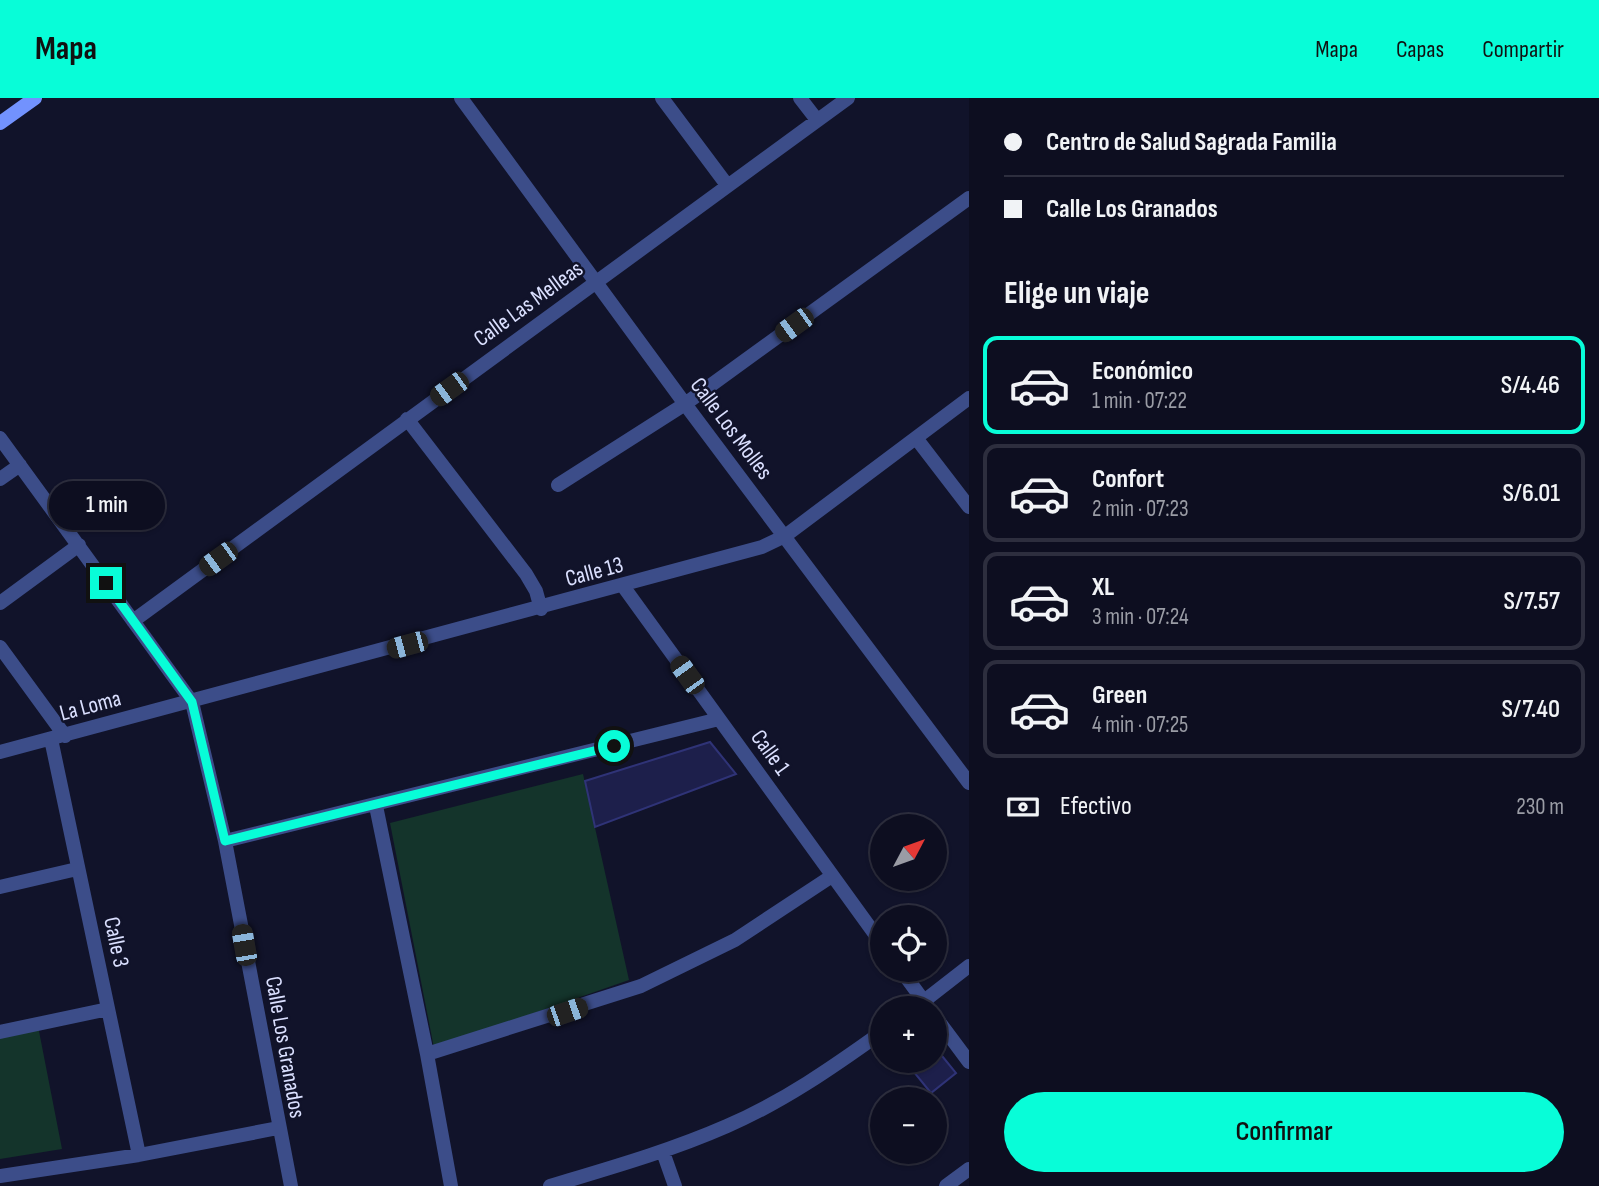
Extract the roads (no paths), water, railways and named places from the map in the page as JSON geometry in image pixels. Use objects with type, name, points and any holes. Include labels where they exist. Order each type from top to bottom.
[{"type":"main road","points":[[0,122],[35,98]]},
{"type":"street","name":"Calle Los Molles","points":[[461,98],[685,404],[969,783]]},
{"type":"street","points":[[662,98],[727,185]]},
{"type":"street","points":[[800,98],[817,120]]},
{"type":"street","name":"Calle Las Melleas","points":[[133,621],[848,98]]},
{"type":"street","points":[[558,485],[685,404],[969,198]]},
{"type":"street","name":"Calle 13","points":[[192,702],[762,547],[786,536],[969,398]]},
{"type":"street","points":[[407,419],[526,574],[536,591],[541,609]]},
{"type":"street","name":"Calle Los Granados","points":[[0,438],[192,702],[225,841],[291,1186]]},
{"type":"street","points":[[916,438],[969,507]]},
{"type":"street","points":[[0,479],[20,465]]},
{"type":"street","points":[[0,603],[79,545]]},
{"type":"street","name":"Calle 1","points":[[623,586],[870,928]]},
{"type":"street","points":[[0,647],[58,737]]},
{"type":"street","name":"La Loma","points":[[0,752],[192,702]]},
{"type":"street","points":[[225,841],[376,806],[719,719]]},
{"type":"street","name":"Calle 3","points":[[58,737],[77,869],[139,1155]]},
{"type":"street","points":[[376,806],[451,1186]]},
{"type":"street","points":[[0,887],[77,869]]},
{"type":"street","points":[[427,1054],[642,986],[735,940],[832,876]]},
{"type":"street","points":[[934,996],[969,966]]},
{"type":"street","points":[[0,1032],[108,1009]]},
{"type":"street","points":[[947,1032],[969,1062]]},
{"type":"street","points":[[550,1186],[663,1152],[729,1125],[776,1102],[870,1040]]},
{"type":"street","points":[[0,1176],[139,1155],[278,1128]]},
{"type":"street","points":[[663,1152],[675,1186]]},
{"type":"street","points":[[946,1186],[969,1169]]}]
